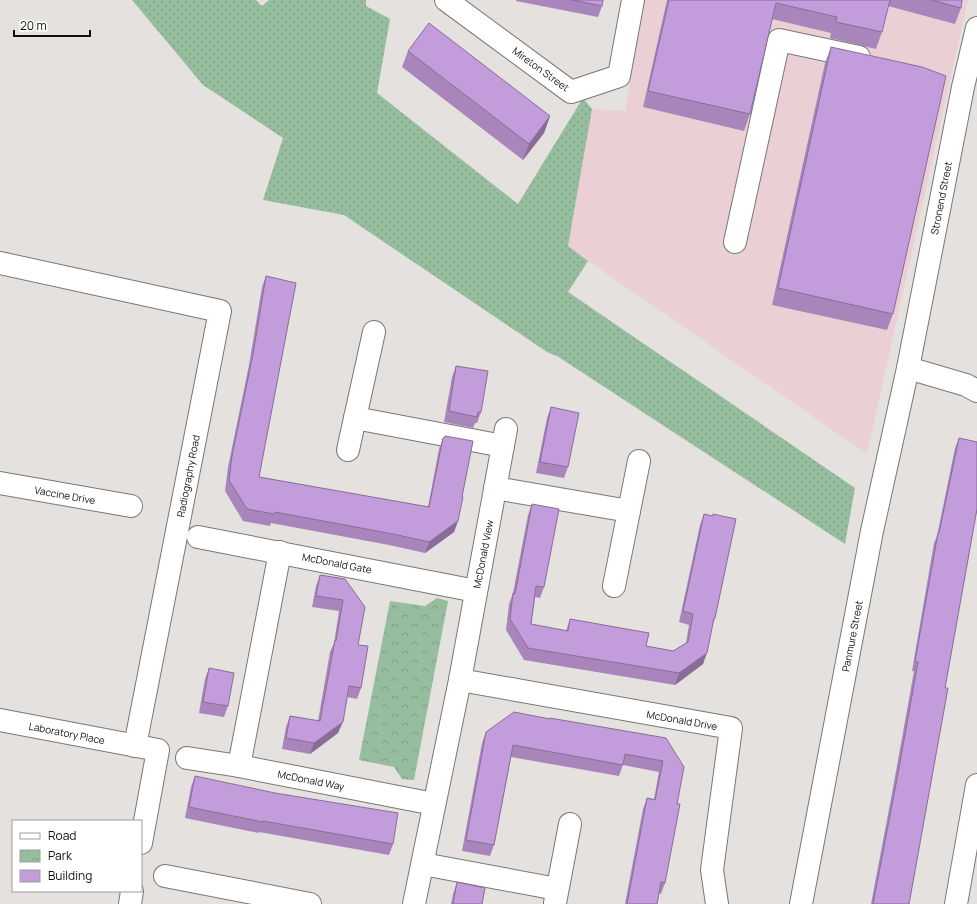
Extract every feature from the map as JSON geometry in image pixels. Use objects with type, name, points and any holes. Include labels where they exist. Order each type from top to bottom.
[{"type":"street","name":"Mireton Street","points":[[446,0],[571,92],[619,76],[633,0]]},
{"type":"street","name":"Stronend Street","points":[[908,368],[961,86],[977,28]]},
{"type":"street","points":[[736,242],[779,40],[876,61]]},
{"type":"street","name":"Radiography Road","points":[[0,263],[220,311],[135,746]]},
{"type":"street","points":[[348,450],[374,332]]},
{"type":"street","points":[[908,368],[966,385],[977,391]]},
{"type":"street","name":"Panmure Street","points":[[801,904],[872,531],[908,368]]},
{"type":"street","name":"McDonald View","points":[[355,418],[505,437],[460,680]]},
{"type":"street","points":[[614,586],[639,460]]},
{"type":"street","name":"Vaccine Drive","points":[[0,483],[131,506]]},
{"type":"street","points":[[495,488],[629,511]]},
{"type":"street","name":"McDonald Gate","points":[[198,537],[476,591]]},
{"type":"street","points":[[239,766],[280,552]]},
{"type":"street","points":[[414,904],[460,680]]},
{"type":"street","name":"McDonald Drive","points":[[460,680],[731,728],[712,870],[717,904]]},
{"type":"street","name":"Laboratory Place","points":[[0,720],[135,746]]},
{"type":"street","points":[[135,746],[158,750],[142,838]]},
{"type":"street","name":"McDonald Way","points":[[187,758],[239,766],[434,804]]},
{"type":"street","points":[[956,904],[972,847],[977,785]]},
{"type":"street","points":[[423,864],[556,897],[570,824]]},
{"type":"street","points":[[165,876],[310,904]]},
{"type":"street","points":[[130,904],[132,892]]},
{"type":"shaded area","points":[[645,0],[968,0],[867,454],[568,247],[592,109],[625,111]]},
{"type":"green space","points":[[132,0],[256,0],[262,6],[269,0],[366,0],[366,6],[390,19],[377,93],[518,204],[583,98],[592,109],[568,246],[588,261],[568,292],[855,488],[845,544],[557,356],[547,352],[344,215],[263,200],[283,138],[203,85]]},
{"type":"green space","points":[[437,598],[448,601],[414,780],[402,779],[394,767],[359,760],[390,601],[425,606]]},
{"type":"building","points":[[572,0],[603,0],[602,6]]},
{"type":"building","points":[[669,0],[890,0],[882,32],[836,22],[837,17],[776,3],[750,114],[648,91]]},
{"type":"building","points":[[931,0],[962,0],[961,8]]},
{"type":"building","points":[[429,23],[550,116],[529,144],[408,51]]},
{"type":"building","points":[[831,47],[922,67],[946,76],[893,314],[778,288]]},
{"type":"building","points":[[266,276],[296,283],[259,477],[429,507],[443,438],[445,436],[473,441],[458,521],[429,542],[275,512],[274,514],[247,509],[229,480],[232,456],[253,354]]},
{"type":"building","points":[[456,366],[488,371],[481,412],[478,412],[477,417],[449,411]]},
{"type":"building","points":[[551,407],[579,413],[568,467],[540,462]]},
{"type":"building","points":[[959,438],[977,442],[977,509],[945,688],[948,688],[909,904],[873,904],[918,662],[915,661],[938,533]]},
{"type":"building","points":[[532,504],[559,509],[544,587],[536,586],[531,624],[568,631],[570,619],[649,633],[646,646],[673,651],[688,642],[693,614],[683,611],[704,514],[713,516],[713,514],[736,519],[707,653],[679,673],[528,648],[510,619],[513,593],[515,594]]},
{"type":"building","points":[[320,575],[345,579],[365,607],[358,645],[368,646],[361,688],[349,686],[343,722],[314,743],[286,738],[290,716],[320,721],[343,600],[316,596]]},
{"type":"building","points":[[209,668],[234,673],[228,706],[203,702]]},
{"type":"building","points":[[514,712],[666,738],[684,767],[677,804],[680,804],[665,883],[661,882],[657,904],[627,904],[647,798],[655,800],[663,761],[625,754],[623,765],[513,745],[494,845],[466,840],[486,732]]},
{"type":"building","points":[[195,776],[275,793],[398,813],[393,844],[263,822],[189,807]]},
{"type":"building","points":[[457,882],[485,888],[482,904],[453,904]]}]
